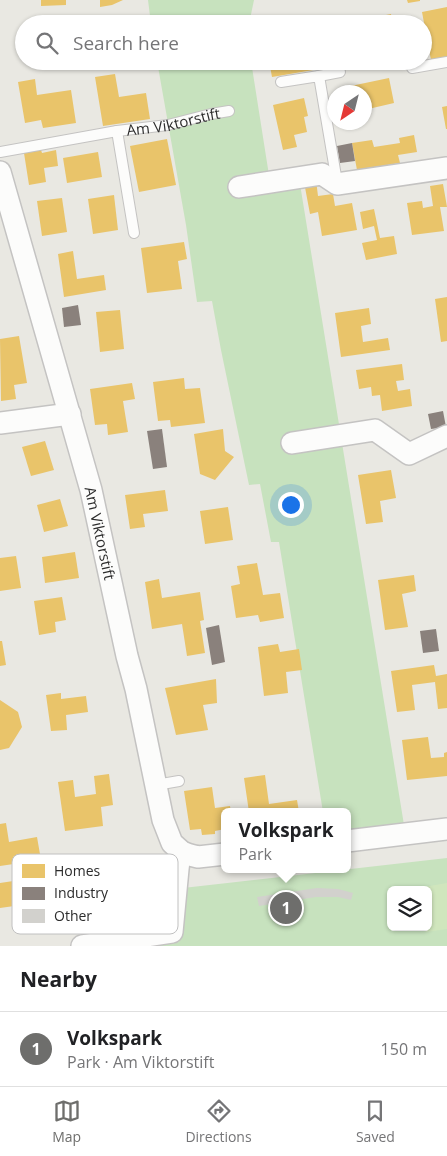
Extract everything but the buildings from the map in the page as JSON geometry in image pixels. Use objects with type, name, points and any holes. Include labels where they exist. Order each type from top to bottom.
[{"type":"street","points":[[239,187],[322,174],[337,184],[447,168]]},
{"type":"street","name":"Am Viktorstift","points":[[0,172],[91,490],[136,689],[163,820],[172,843],[182,852]]},
{"type":"street","points":[[0,423],[70,414]]},
{"type":"street","points":[[292,443],[375,430],[409,454],[447,436]]},
{"type":"street","points":[[351,841],[447,829]]},
{"type":"street","points":[[178,869],[182,852],[198,857],[221,854]]},
{"type":"street","points":[[82,946],[159,934]]},
{"type":"lane","points":[[432,65],[447,62]]},
{"type":"lane","points":[[281,82],[340,72]]},
{"type":"lane","points":[[319,76],[337,184]]},
{"type":"lane","name":"Am Viktorstift","points":[[0,152],[117,131],[168,125],[229,111]]},
{"type":"lane","name":"Am Viktorstift","points":[[117,131],[134,233]]},
{"type":"lane","points":[[156,785],[179,781]]},
{"type":"green space","points":[[148,0],[254,0],[251,15],[150,15]]},
{"type":"green space","points":[[159,70],[252,70],[271,188],[300,184],[404,825],[351,830],[351,808],[322,808],[279,542],[271,542],[260,484],[249,485],[212,301],[197,302],[186,225]]},
{"type":"green space","points":[[447,858],[447,946],[156,946],[179,942],[183,888],[315,873],[351,873],[351,869]]},
{"type":"green space","points":[[447,883],[447,929],[426,932],[432,931],[432,886],[430,886]]},
{"type":"place","name":"Volkspark","points":[[286,908]]}]
